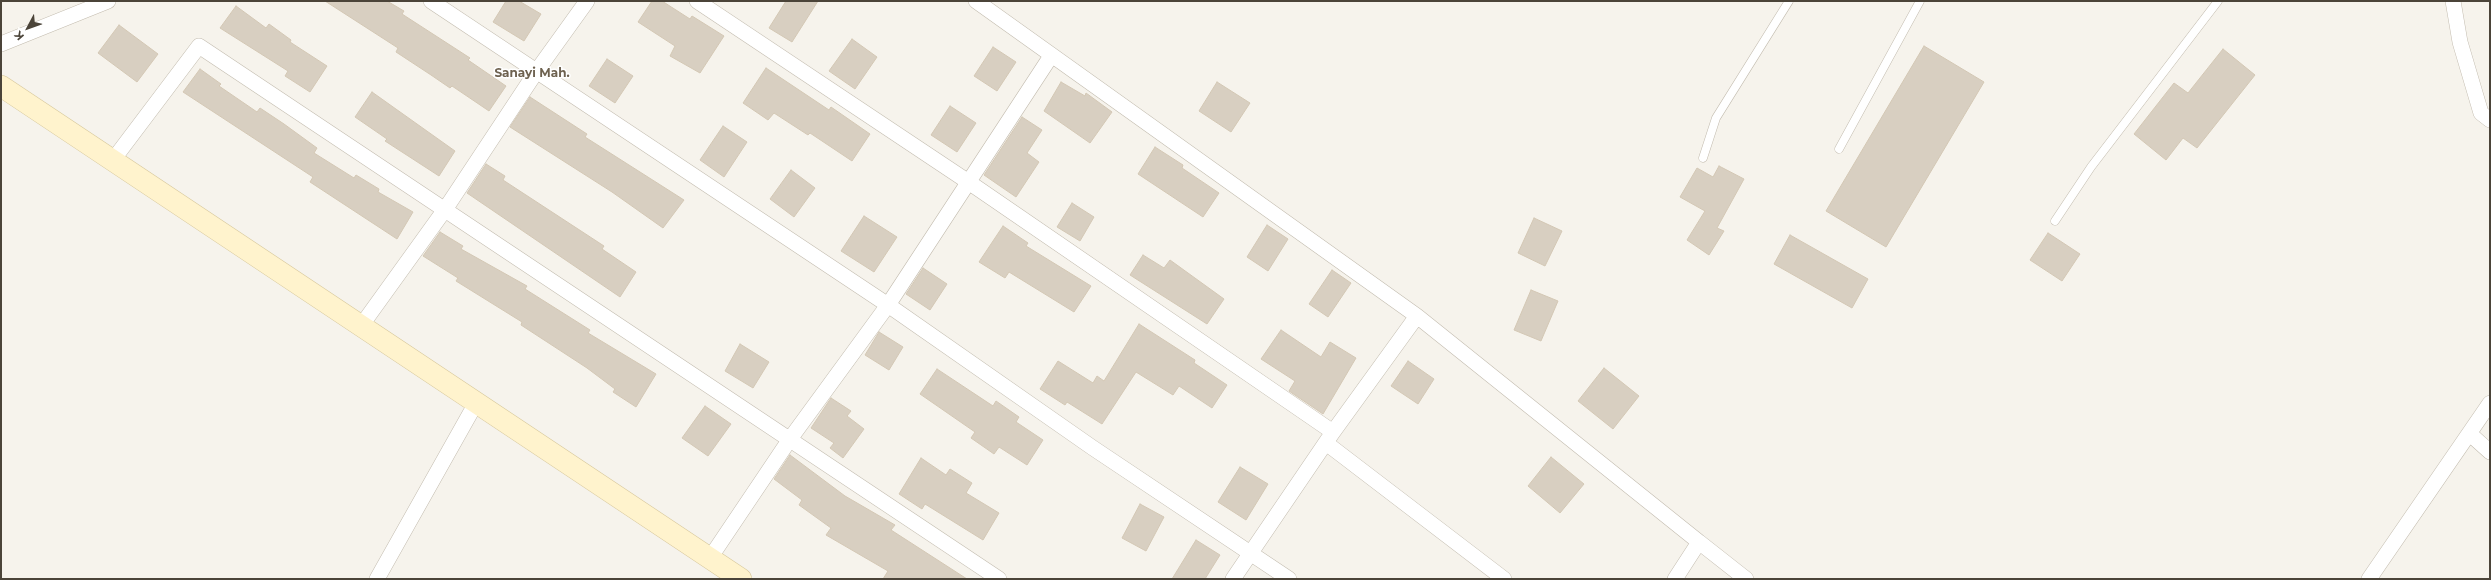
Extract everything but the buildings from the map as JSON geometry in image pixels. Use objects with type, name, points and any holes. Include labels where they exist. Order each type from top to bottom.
[{"type":"main road","points":[[1,86],[741,579]]},
{"type":"street","points":[[1,44],[108,1]]},
{"type":"street","points":[[431,1],[888,305],[1093,448],[1252,552],[1289,579]]},
{"type":"street","points":[[361,326],[446,208],[536,72],[588,1]]},
{"type":"street","points":[[696,1],[970,183],[1329,438],[1504,579]]},
{"type":"street","points":[[976,1],[1417,316],[1746,579]]},
{"type":"street","points":[[2453,1],[2460,42],[2481,113],[2490,120]]},
{"type":"street","points":[[113,160],[199,46],[446,208],[999,579]]},
{"type":"street","points":[[710,558],[790,439],[888,305],[970,183],[1051,56]]},
{"type":"street","points":[[1233,579],[1329,438],[1417,316]]},
{"type":"street","points":[[377,579],[476,403]]},
{"type":"street","points":[[2369,579],[2490,403]]},
{"type":"street","points":[[2470,434],[2490,452]]},
{"type":"street","points":[[1675,579],[1699,542]]},
{"type":"lane","points":[[1703,158],[1716,118],[1789,1]]},
{"type":"lane","points":[[1839,149],[1920,1]]},
{"type":"lane","points":[[2055,221],[2091,167],[2218,1]]},
{"type":"district","name":"Sanayi Mah.","points":[[532,73]]}]
